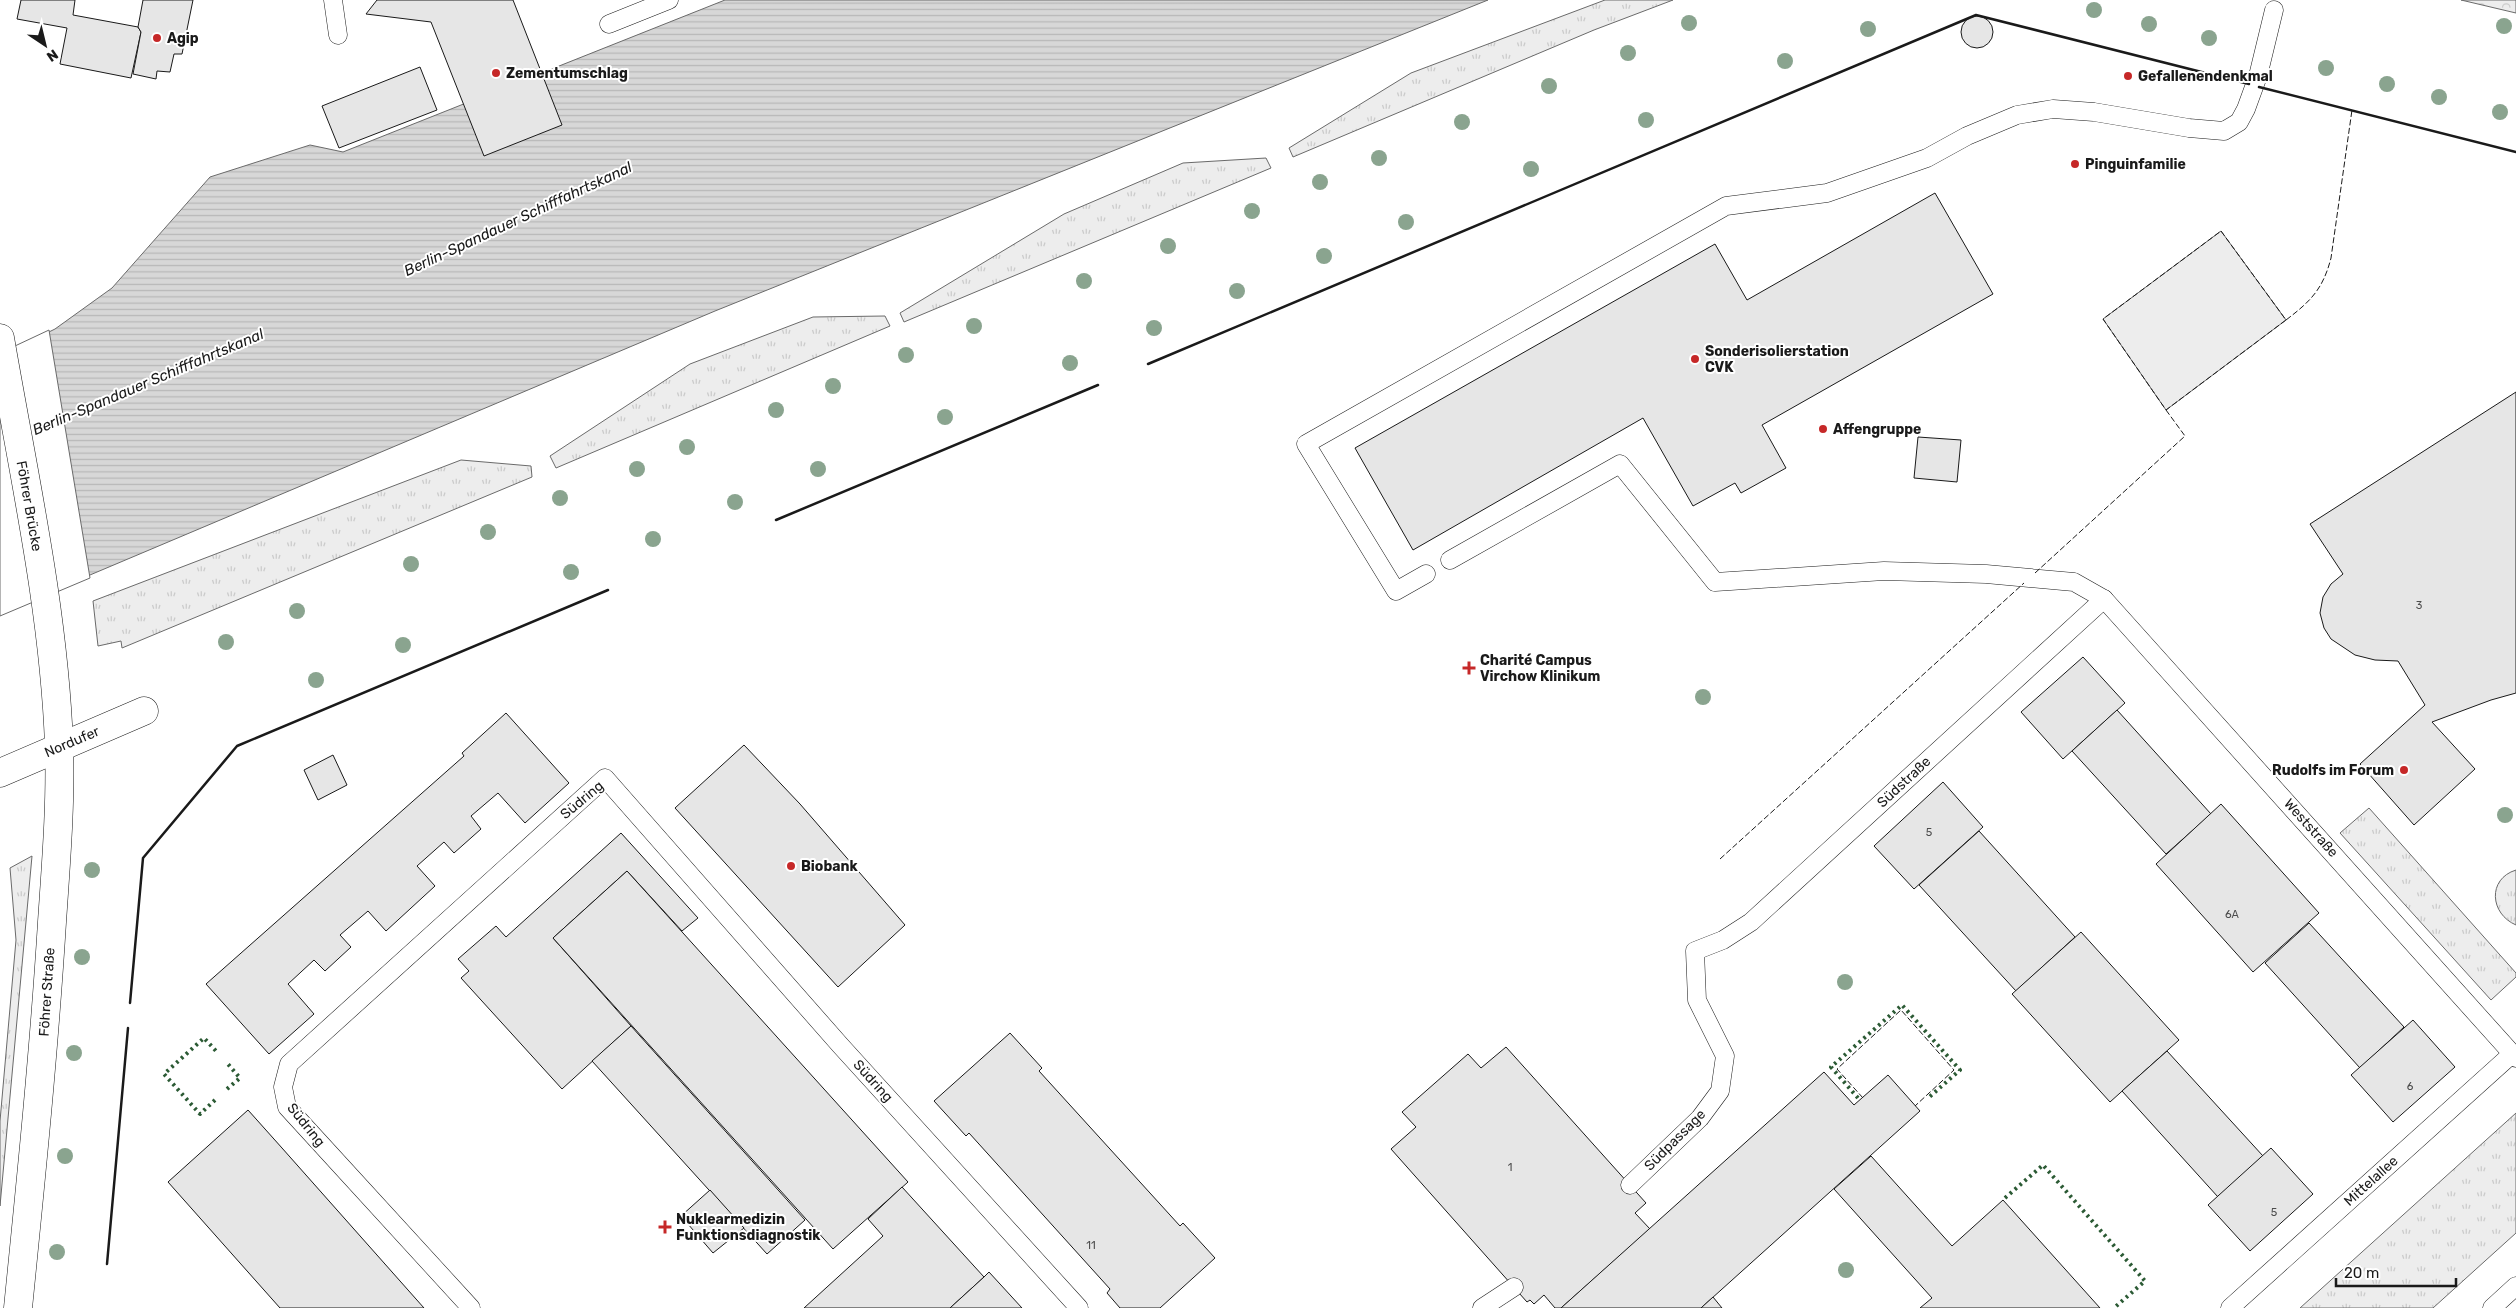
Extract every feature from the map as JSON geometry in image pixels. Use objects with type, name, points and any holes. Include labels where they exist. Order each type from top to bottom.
[{"type":"main road","name":"Föhrer Brücke","points":[[0,338],[43,588],[54,675]]},
{"type":"main road","name":"Föhrer Straße","points":[[18,1308],[47,1009],[57,854],[59,747],[54,675]]},
{"type":"main road","name":"Nordufer","points":[[0,773],[144,711]]},
{"type":"lane","points":[[333,0],[338,35]]},
{"type":"lane","points":[[609,24],[669,0]]},
{"type":"lane","points":[[1426,574],[1396,591],[1306,444],[1726,206],[1827,193],[1927,158],[1967,136],[2017,115],[2053,110],[2094,112],[2189,128],[2224,130],[2238,122],[2246,109],[2258,76],[2274,10]]},
{"type":"lane","name":"Weststraße","points":[[1450,560],[1620,464],[1715,582],[1884,570],[1986,574],[2074,582],[2104,599],[2514,1056]]},
{"type":"lane","name":"Südstraße","points":[[1695,951],[1723,940],[1750,922],[2104,599]]},
{"type":"lane","name":"Südring","points":[[471,1308],[287,1107],[283,1087],[289,1064],[605,778],[840,1045],[1079,1308]]},
{"type":"lane","name":"Südpassage","points":[[1630,1185],[1700,1118],[1720,1091],[1725,1056],[1697,1000],[1695,951]]},
{"type":"lane","name":"Mittelallee","points":[[2230,1308],[2514,1056]]},
{"type":"lane","points":[[2492,1308],[2516,1286]]},
{"type":"lane","points":[[1482,1308],[1514,1287]]},
{"type":"green space","points":[[1605,0],[1673,0],[1594,30],[1293,157],[1289,148],[1411,73]]},
{"type":"green space","points":[[2461,0],[2516,0],[2516,13]]},
{"type":"green space","points":[[1266,158],[1271,168],[904,322],[900,313],[1064,214],[1183,163]]},
{"type":"green space","points":[[2221,231],[2286,320],[2166,410],[2103,319]]},
{"type":"green space","points":[[885,316],[890,326],[556,468],[550,456],[690,364],[813,317]]},
{"type":"green space","points":[[461,460],[531,466],[532,477],[122,648],[121,641],[98,646],[93,601]]},
{"type":"green space","points":[[2369,808],[2516,973],[2516,977],[2491,1000],[2340,833]]},
{"type":"green space","points":[[32,856],[0,1206],[0,1121],[16,940],[10,868]]},
{"type":"green space","points":[[2516,870],[2516,925],[2507,920],[2501,913],[2495,897],[2496,888],[2500,881],[2507,874]]},
{"type":"green space","points":[[2516,1113],[2516,1233],[2433,1308],[2300,1308]]},
{"type":"water","name":"Berlin-Spandauer Schifffahrtskanal","points":[[725,0],[1488,0],[715,311],[0,613],[0,356],[55,329],[112,288],[210,177],[310,145],[343,152]]},
{"type":"pier","points":[[49,330],[90,578],[0,616],[0,353]]},
{"type":"building","points":[[21,0],[75,0],[73,15],[138,27],[141,32],[131,78],[60,64],[67,28],[17,19]]},
{"type":"building","points":[[143,0],[193,0],[182,54],[174,54],[170,72],[157,71],[156,79],[133,74],[141,32],[138,27]]},
{"type":"building","name":"Zementumschlag","points":[[377,0],[513,0],[562,125],[484,156],[431,22],[366,14]]},
{"type":"building","points":[[1977,16],[1983,17],[1988,21],[1992,26],[1992,38],[1988,43],[1983,47],[1977,48],[1971,47],[1966,43],[1962,38],[1961,32],[1962,26],[1966,21],[1971,17]]},
{"type":"building","points":[[420,67],[437,110],[339,148],[322,106]]},
{"type":"building","name":"Sonderisolierstation CVK","points":[[1935,193],[1993,294],[1762,425],[1786,468],[1741,493],[1735,483],[1693,506],[1643,418],[1413,550],[1355,448],[1715,244],[1747,300]]},
{"type":"building","points":[[2516,392],[2516,693],[2491,700],[2432,722],[2475,769],[2414,825],[2360,764],[2425,705],[2398,661],[2375,660],[2355,655],[2331,639],[2324,628],[2320,613],[2323,597],[2331,584],[2343,574],[2310,524]]},
{"type":"building","points":[[1918,437],[1961,440],[1957,482],[1914,478]]},
{"type":"building","points":[[2083,657],[2125,703],[2063,759],[2021,712]]},
{"type":"building","points":[[2117,710],[2211,814],[2166,854],[2072,751]]},
{"type":"building","points":[[506,713],[569,783],[525,823],[498,793],[471,816],[481,829],[454,853],[444,842],[417,866],[435,886],[386,931],[368,911],[340,935],[351,947],[325,971],[314,960],[288,984],[314,1014],[269,1054],[206,984],[464,756],[462,753]]},
{"type":"building","name":"Biobank","points":[[744,745],[800,804],[905,925],[838,987],[675,808]]},
{"type":"building","points":[[333,755],[347,785],[318,800],[304,770]]},
{"type":"building","points":[[1943,782],[1983,827],[1914,889],[1874,846]]},
{"type":"building","points":[[2221,804],[2319,913],[2253,972],[2156,864]]},
{"type":"building","points":[[1979,831],[2075,937],[2016,991],[1919,885]]},
{"type":"building","points":[[621,833],[698,918],[682,931],[627,871],[553,938],[631,1026],[562,1089],[461,978],[469,971],[458,959],[496,926],[506,937]]},
{"type":"building","points":[[627,871],[908,1182],[833,1249],[553,938]]},
{"type":"building","points":[[2309,923],[2404,1027],[2360,1068],[2265,963]]},
{"type":"building","points":[[2081,932],[2179,1040],[2110,1102],[2012,994]]},
{"type":"building","points":[[2413,1020],[2455,1067],[2393,1122],[2351,1075]]},
{"type":"building","points":[[631,1026],[805,1220],[767,1254],[592,1061]]},
{"type":"building","points":[[1010,1033],[1042,1068],[1039,1071],[1180,1226],[1183,1223],[1215,1258],[1160,1308],[1120,1308],[1107,1293],[1110,1289],[969,1133],[966,1136],[934,1101]]},
{"type":"building","points":[[1506,1047],[1646,1203],[1635,1213],[1650,1229],[1561,1308],[1555,1308],[1544,1295],[1534,1304],[1530,1300],[1527,1302],[1391,1149],[1416,1127],[1402,1112],[1468,1054],[1481,1068]]},
{"type":"building","points":[[2167,1051],[2263,1156],[2218,1197],[2122,1091]]},
{"type":"building","points":[[1824,1072],[1854,1105],[1888,1075],[1920,1111],[1701,1308],[1561,1308]]},
{"type":"building","points":[[248,1110],[424,1308],[280,1308],[168,1182]]},
{"type":"building","points":[[2271,1148],[2313,1194],[2250,1251],[2208,1205]]},
{"type":"building","points":[[1871,1156],[1952,1246],[2003,1200],[2100,1308],[1920,1308],[1932,1298],[1834,1189]]},
{"type":"building","points":[[902,1187],[984,1277],[950,1308],[804,1308],[883,1236],[868,1219]]},
{"type":"building","points":[[710,1190],[744,1228],[713,1253],[681,1216]]},
{"type":"building","points":[[989,1272],[1022,1308],[950,1308],[984,1277]]},
{"type":"building","points":[[1713,1297],[1722,1308],[1701,1308]]},
{"type":"hedge","points":[[1858,1098],[1831,1067],[1902,1005],[1960,1070],[1927,1099]]},
{"type":"hedge","points":[[215,1100],[200,1114],[164,1074],[204,1038],[216,1051]]},
{"type":"hedge","points":[[227,1063],[240,1078],[227,1089]]},
{"type":"hedge","points":[[2005,1198],[2043,1165],[2145,1281],[2114,1308]]},
{"type":"fence","points":[[2286,320],[2315,294],[2328,269],[2352,110]]},
{"type":"fence","points":[[2221,231],[2286,320],[2166,410],[2103,319],[2221,231]]},
{"type":"fence","points":[[2035,573],[2185,436],[2166,410]]},
{"type":"fence","points":[[1720,859],[2024,583]]},
{"type":"fence","points":[[1863,1098],[1837,1069],[1901,1010],[1954,1070],[1915,1106]]},
{"type":"wall","points":[[1148,364],[1976,15],[2249,84]]},
{"type":"wall","points":[[2259,87],[2516,152]]},
{"type":"wall","points":[[776,520],[1098,385]]},
{"type":"wall","points":[[130,1003],[143,858],[237,746],[608,590]]},
{"type":"wall","points":[[107,1264],[128,1028]]},
{"type":"place","name":"Agip","points":[[157,38]]},
{"type":"place","name":"Zementumschlag","points":[[496,73]]},
{"type":"place","name":"Gefallenendenkmal","points":[[2128,76]]},
{"type":"place","name":"Pinguinfamilie","points":[[2075,164]]},
{"type":"place","name":"Sonderisolierstation CVK","points":[[1695,359]]},
{"type":"place","name":"Affengruppe","points":[[1823,429]]},
{"type":"place","name":"Charité Campus Virchow Klinikum","points":[[1469,668]]},
{"type":"place","name":"Rudolfs im Forum","points":[[2404,770]]},
{"type":"place","name":"Biobank","points":[[791,866]]},
{"type":"place","name":"Nuklearmedizin Funktionsdiagnostik","points":[[665,1227]]}]
